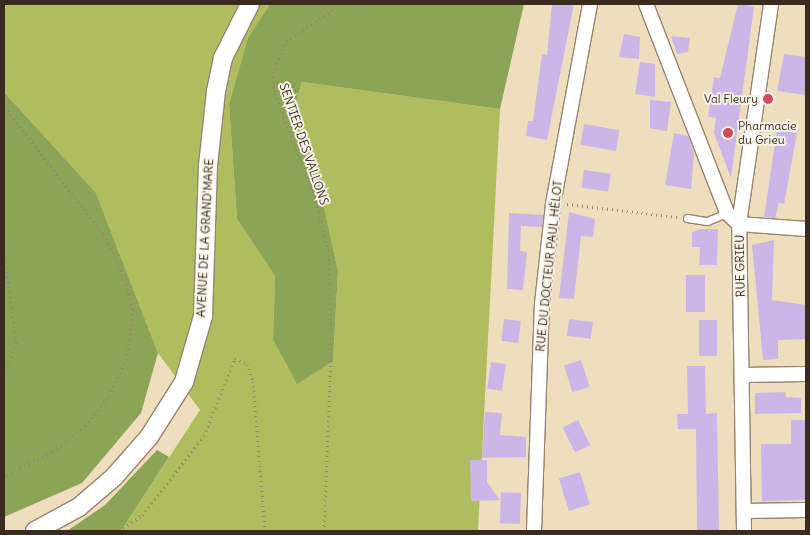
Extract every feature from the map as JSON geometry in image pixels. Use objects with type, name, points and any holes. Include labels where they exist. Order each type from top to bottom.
[{"type":"street","name":"AVENUE DE LA GRAND'MARE","points":[[35,531],[79,507],[114,477],[149,437],[184,382],[203,316],[208,166],[216,91],[223,58],[250,4]]},
{"type":"street","name":"RUE DU DOCTEUR PAUL HÉLOT","points":[[534,531],[537,397],[553,204],[590,4]]},
{"type":"street","points":[[646,4],[727,213],[739,224],[806,229]]},
{"type":"street","name":"RUE GRIEU","points":[[744,531],[739,224],[771,4]]},
{"type":"street","points":[[721,196],[746,184]]},
{"type":"street","points":[[742,375],[806,374]]},
{"type":"street","points":[[744,511],[806,510]]},
{"type":"lane","points":[[687,218],[707,221],[727,213]]},
{"type":"path","name":"SENTIER DES VALLONS","points":[[324,531],[331,354],[329,256],[315,197],[274,92],[273,73],[286,41],[342,4]]},
{"type":"path","points":[[4,108],[104,234],[124,274],[133,308],[127,359],[108,398],[85,426],[52,452],[4,476]]},
{"type":"path","points":[[553,204],[687,218]]},
{"type":"path","points":[[4,252],[16,342],[4,373]]},
{"type":"path","points":[[119,531],[142,515],[204,436],[235,358],[247,364],[253,381],[265,531]]},
{"type":"green space","points":[[4,4],[270,4],[248,39],[229,104],[237,219],[275,276],[273,339],[333,361],[338,271],[319,184],[290,123],[302,82],[500,109],[478,531],[121,531],[200,410],[158,353],[96,193],[4,92]]},
{"type":"green space","points":[[270,4],[524,4],[500,109],[302,82],[290,123],[319,184],[338,271],[333,361],[297,384],[273,339],[275,276],[237,219],[229,104],[248,38]]},
{"type":"green space","points":[[4,92],[96,193],[158,353],[141,413],[82,483],[4,517]]},
{"type":"green space","points":[[157,450],[169,457],[121,531],[67,531],[105,505]]},
{"type":"building","points":[[552,4],[574,4],[547,140],[526,136],[528,121],[533,121],[542,54],[547,55]]},
{"type":"building","points":[[738,4],[754,7],[731,178],[714,133],[716,118],[708,117],[714,77],[720,78]]},
{"type":"building","points":[[624,34],[640,37],[639,59],[619,57]]},
{"type":"building","points":[[671,36],[690,38],[688,52],[677,54]]},
{"type":"building","points":[[784,54],[806,57],[805,95],[777,91]]},
{"type":"building","points":[[640,62],[655,64],[655,97],[635,94]]},
{"type":"building","points":[[650,100],[671,102],[667,131],[650,128]]},
{"type":"building","points":[[584,124],[619,130],[616,151],[580,145]]},
{"type":"building","points":[[777,130],[797,133],[784,204],[779,203],[775,218],[764,217]]},
{"type":"building","points":[[674,133],[688,136],[694,153],[691,189],[665,185]]},
{"type":"building","points":[[584,170],[611,174],[608,192],[581,188]]},
{"type":"building","points":[[569,212],[595,219],[593,237],[581,236],[574,299],[559,298]]},
{"type":"building","points":[[509,213],[543,215],[542,227],[521,226],[520,251],[527,252],[523,290],[507,289]]},
{"type":"building","points":[[700,229],[718,229],[717,265],[699,265],[700,247],[692,247],[692,232]]},
{"type":"building","points":[[774,240],[772,300],[806,305],[806,339],[778,340],[778,359],[763,360],[752,245]]},
{"type":"building","points":[[686,275],[705,275],[705,312],[686,312]]},
{"type":"building","points":[[504,319],[521,321],[518,343],[501,341]]},
{"type":"building","points":[[569,319],[593,322],[591,339],[567,336]]},
{"type":"building","points":[[699,320],[717,320],[717,356],[699,356]]},
{"type":"building","points":[[581,360],[590,387],[573,392],[564,366]]},
{"type":"building","points":[[491,362],[506,364],[502,391],[487,389]]},
{"type":"building","points":[[687,366],[705,366],[706,414],[717,413],[719,531],[697,531],[696,429],[678,429],[677,414],[688,414]]},
{"type":"building","points":[[785,392],[786,397],[801,398],[801,413],[755,414],[755,393]]},
{"type":"building","points":[[485,412],[502,413],[500,435],[526,437],[526,457],[482,458]]},
{"type":"building","points":[[578,420],[590,445],[575,453],[563,427]]},
{"type":"building","points":[[791,420],[806,420],[806,500],[762,501],[761,444],[791,444]]},
{"type":"building","points":[[470,460],[487,460],[487,482],[500,500],[471,501]]},
{"type":"building","points":[[580,472],[590,505],[569,511],[559,478]]},
{"type":"building","points":[[501,492],[521,493],[520,524],[500,523]]},
{"type":"place","name":"Val Fleury","points":[[768,99]]},
{"type":"place","name":"Pharmacie du Grieu","points":[[728,133]]}]
